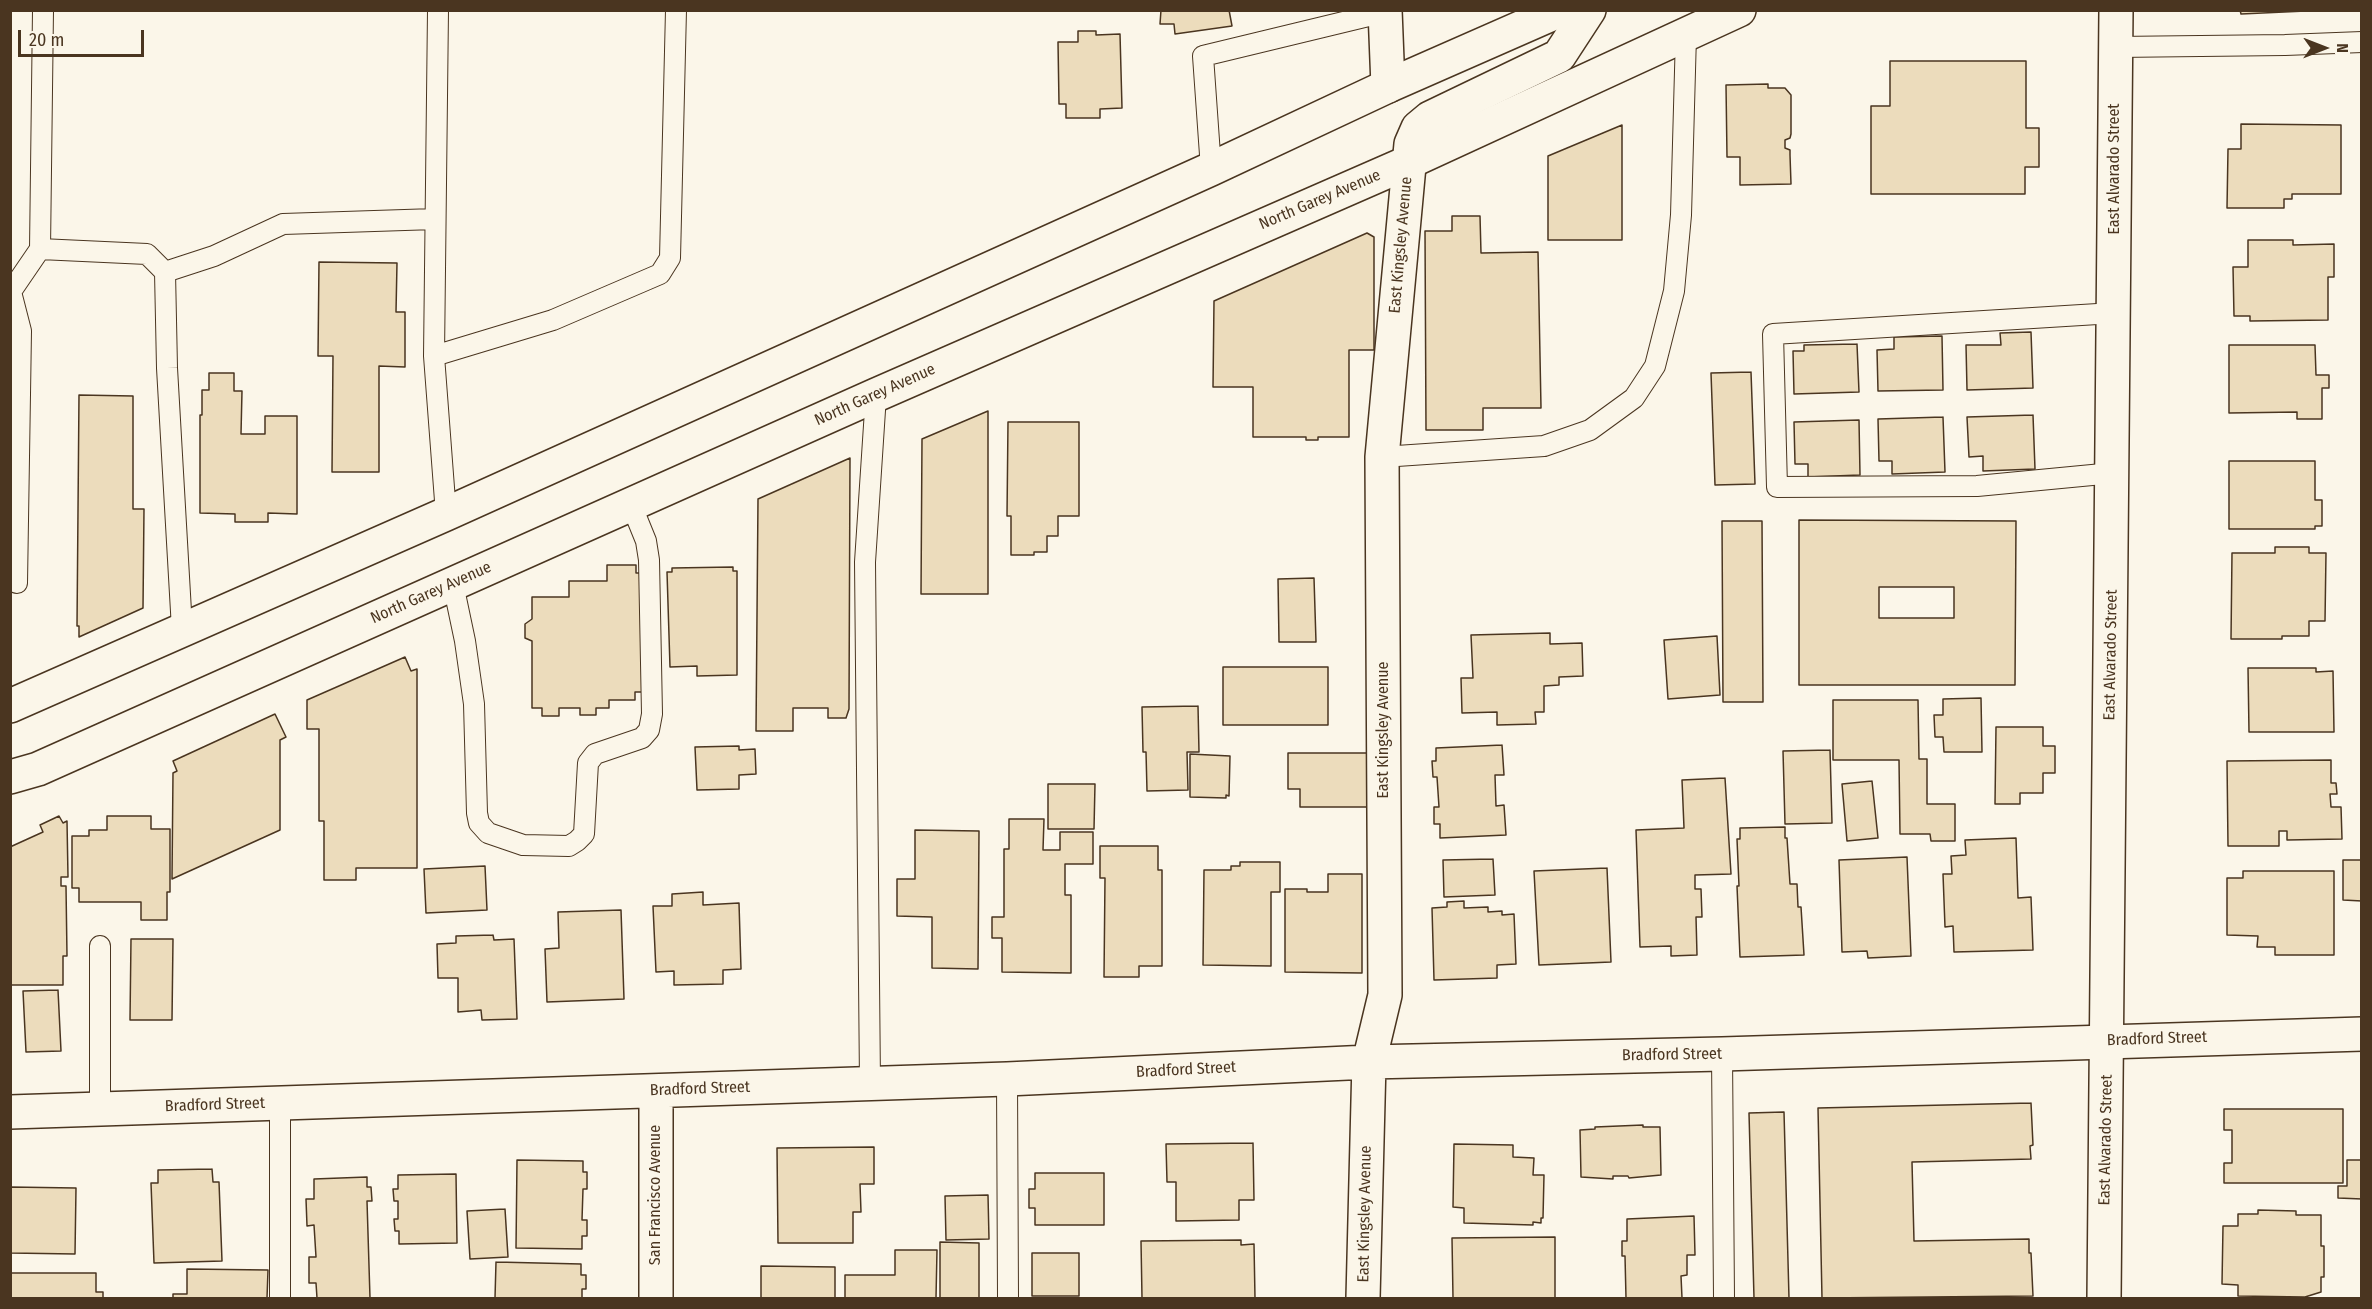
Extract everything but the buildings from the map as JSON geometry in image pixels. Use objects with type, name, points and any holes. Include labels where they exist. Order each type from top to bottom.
[{"type":"street","points":[[10,706],[447,514],[1211,169],[1388,86],[1562,10]]},
{"type":"street","name":"East Kingsley Avenue","points":[[1364,1299],[1369,1062],[1385,995],[1382,457],[1411,144],[1418,128],[1430,118],[1559,56],[1589,10]]},
{"type":"street","name":"North Garey Avenue","points":[[10,777],[38,769],[876,395],[1408,162],[1739,10]]},
{"type":"street","name":"East Alvarado Street","points":[[2104,1299],[2116,10]]},
{"type":"street","points":[[1385,11],[1388,86]]},
{"type":"street","name":"Bradford Street","points":[[10,1112],[656,1091],[1369,1062],[1722,1054],[2361,1034]]},
{"type":"street","name":"San Francisco Avenue","points":[[656,1091],[656,1299]]},
{"type":"lane","points":[[16,583],[21,332],[11,289],[40,249],[43,10]]},
{"type":"lane","points":[[438,10],[434,356],[447,514]]},
{"type":"lane","points":[[434,356],[554,320],[660,274],[670,258],[676,10]]},
{"type":"lane","points":[[1211,169],[1203,56],[1385,11]]},
{"type":"lane","points":[[1382,457],[1544,446],[1590,430],[1634,398],[1655,366],[1674,291],[1681,215],[1686,35]]},
{"type":"lane","points":[[2116,47],[2361,42]]},
{"type":"lane","points":[[165,272],[214,256],[283,224],[435,219]]},
{"type":"lane","points":[[40,249],[147,254],[165,272],[167,368],[182,629]]},
{"type":"lane","points":[[2113,473],[1977,486],[1777,487],[1773,334],[2114,313]]},
{"type":"lane","points":[[870,1083],[865,562],[876,395]]},
{"type":"lane","points":[[453,584],[465,641],[474,704],[479,823],[488,833],[523,845],[569,846],[584,834],[588,763],[595,754],[612,746],[642,738],[649,730],[652,714],[649,560],[646,541],[631,504]]},
{"type":"lane","points":[[100,946],[100,1109]]},
{"type":"lane","points":[[1722,1054],[1724,1299]]},
{"type":"lane","points":[[1007,1078],[1008,1299]]},
{"type":"lane","points":[[280,1103],[280,1299]]}]
